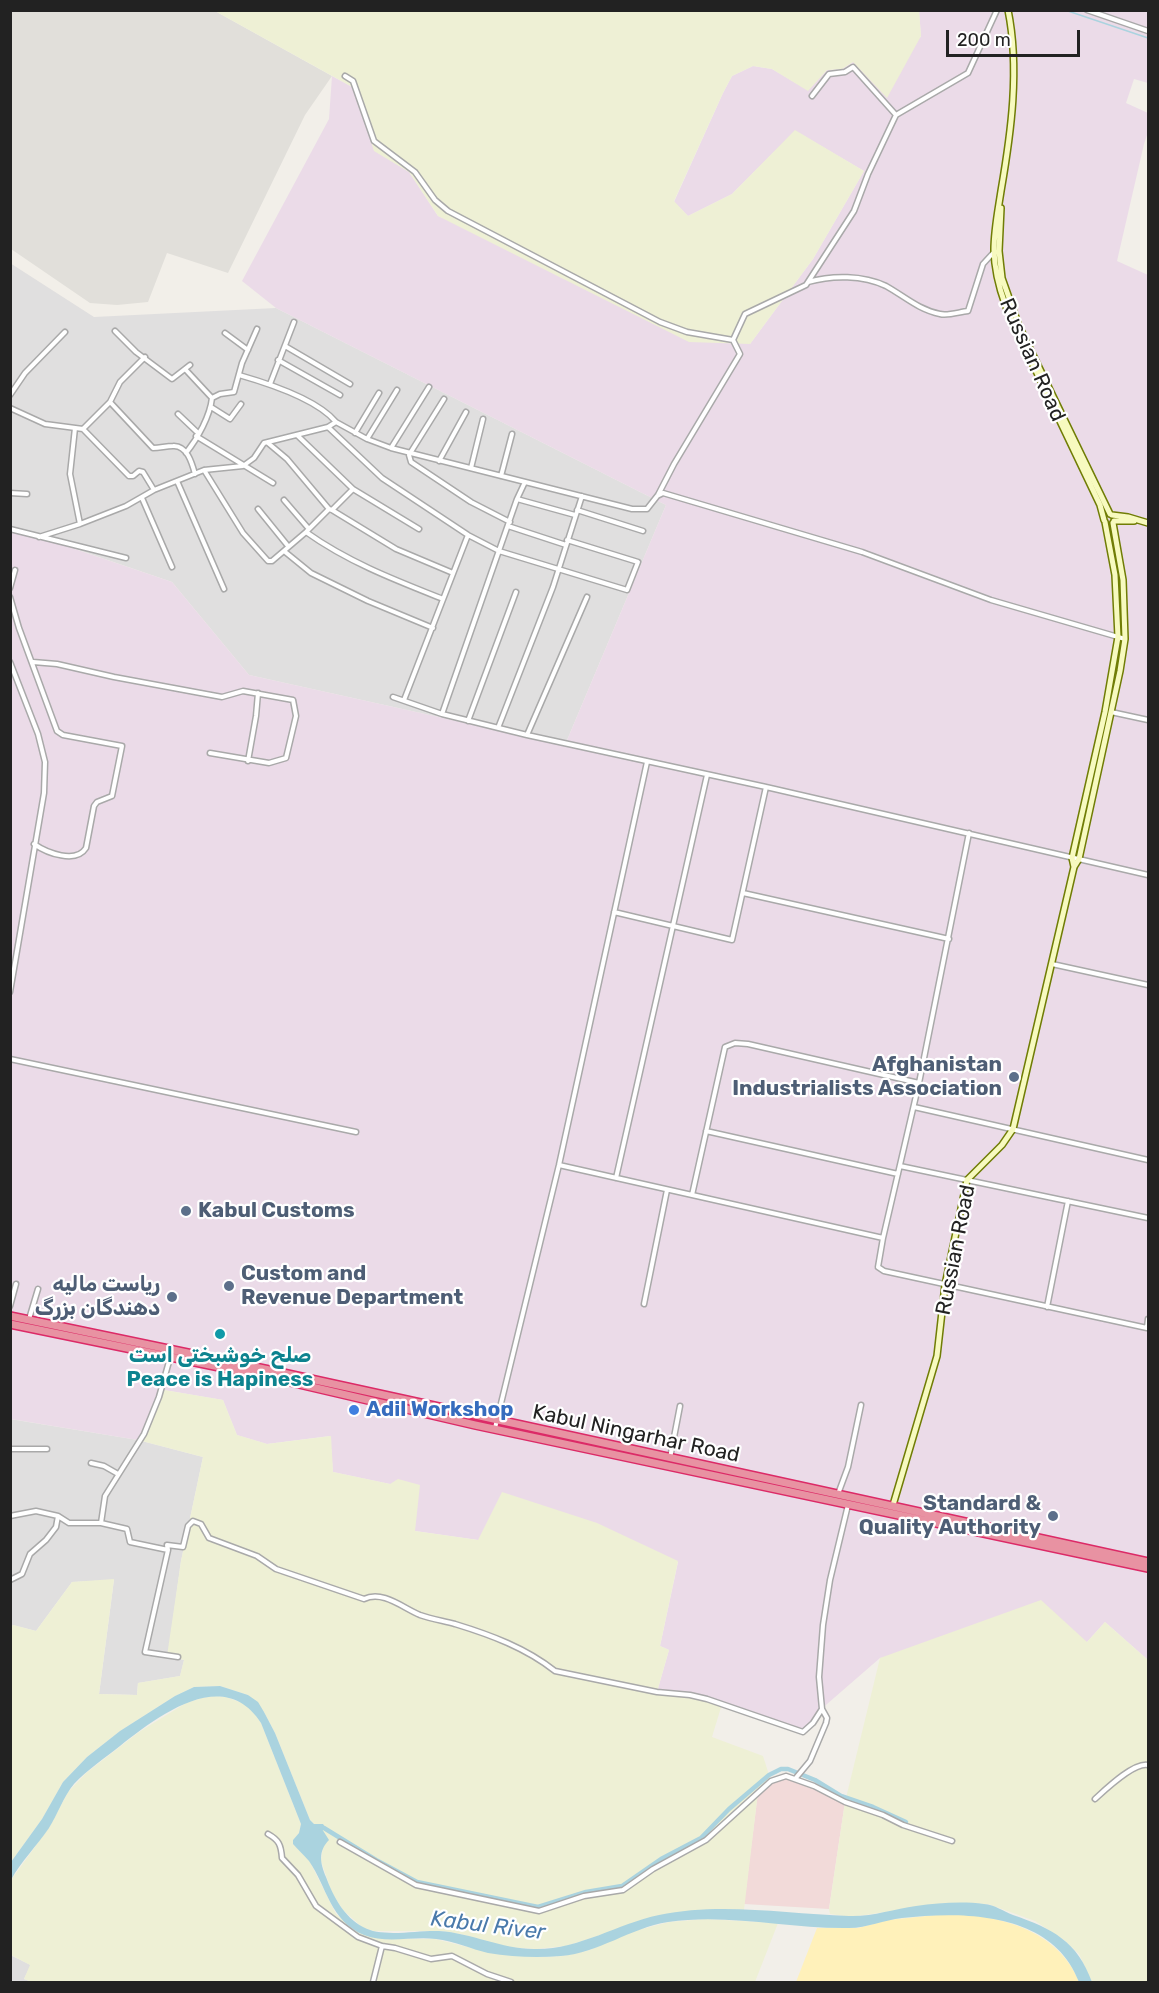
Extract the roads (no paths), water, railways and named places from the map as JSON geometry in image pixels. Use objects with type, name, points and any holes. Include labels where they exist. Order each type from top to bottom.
[{"type":"highway","name":"Kabul Ningarhar Road","points":[[10,1316],[670,1458],[736,1477],[848,1504],[1149,1568]]},
{"type":"highway","name":"Kabul Ningarhar Road","points":[[10,1323],[306,1385],[494,1429],[736,1477],[893,1505],[1149,1562]]},
{"type":"main road","name":"Russian Road","points":[[1008,10],[1012,36],[1014,85],[995,224],[994,252],[997,279],[1014,328],[1100,505],[1115,575],[1118,638],[1076,858]]},
{"type":"main road","name":"Russian Road","points":[[893,1505],[937,1356],[945,1285],[967,1180],[1002,1145],[1013,1129],[1111,712],[1125,639],[1123,580],[1112,518],[1019,326],[1002,278],[999,251],[1001,192]]},
{"type":"main road","points":[[1104,521],[1105,516],[1149,523]]},
{"type":"street","points":[[733,340],[745,314],[806,285],[854,211],[868,174],[896,115],[968,73],[997,10]]},
{"type":"street","points":[[1087,10],[1149,31]]},
{"type":"street","points":[[812,96],[829,74],[845,72],[853,67],[896,115]]},
{"type":"street","points":[[345,76],[353,81],[374,141],[415,172],[435,200],[448,211],[660,322],[687,332],[733,340]]},
{"type":"street","points":[[808,282],[825,277],[847,277],[884,285],[922,309],[932,312],[943,315],[968,311],[983,264],[994,252]]},
{"type":"street","points":[[270,384],[294,322]]},
{"type":"street","points":[[212,398],[234,392],[238,375],[257,329]]},
{"type":"street","points":[[10,395],[25,373],[65,332]]},
{"type":"street","points":[[115,332],[136,352],[172,379],[190,365]]},
{"type":"street","points":[[225,333],[248,350]]},
{"type":"street","points":[[238,375],[270,384],[314,405],[355,433],[391,448],[640,510],[646,509],[658,495],[740,354],[733,340]]},
{"type":"street","points":[[285,346],[350,384]]},
{"type":"street","points":[[83,429],[110,402],[120,382],[145,357]]},
{"type":"street","points":[[278,360],[340,396]]},
{"type":"street","points":[[185,369],[212,398],[211,407],[186,453]]},
{"type":"street","points":[[391,448],[429,387]]},
{"type":"street","points":[[367,439],[397,390]]},
{"type":"street","points":[[355,433],[379,393]]},
{"type":"street","points":[[328,427],[382,478],[468,535],[500,551],[627,590],[638,562],[567,543],[509,524],[411,462],[409,455],[444,399]]},
{"type":"street","points":[[110,402],[153,448],[175,445],[186,453],[195,474]]},
{"type":"street","points":[[211,407],[230,419],[241,404]]},
{"type":"street","points":[[10,408],[45,424],[83,429],[129,476],[139,471],[143,472],[154,490]]},
{"type":"street","points":[[439,461],[466,412]]},
{"type":"street","points":[[178,414],[197,435],[273,483]]},
{"type":"street","points":[[471,468],[483,419]]},
{"type":"street","points":[[39,537],[80,524],[204,470],[243,466],[251,462],[264,443],[298,436],[328,427],[336,422]]},
{"type":"street","points":[[75,428],[70,474],[80,524]]},
{"type":"street","points":[[501,476],[512,434]]},
{"type":"street","points":[[298,436],[353,489],[419,529]]},
{"type":"street","points":[[267,442],[287,459],[331,510],[396,549],[453,573]]},
{"type":"street","points":[[204,470],[243,533],[268,561],[272,561],[308,531],[353,489]]},
{"type":"street","points":[[177,481],[224,589]]},
{"type":"street","points":[[442,714],[517,499],[525,482]]},
{"type":"street","points":[[10,493],[27,494]]},
{"type":"street","points":[[658,495],[663,493],[862,552],[991,600],[1125,639]]},
{"type":"street","points":[[498,728],[559,569],[582,496]]},
{"type":"street","points":[[142,498],[172,567]]},
{"type":"street","points":[[517,499],[575,515]]},
{"type":"street","points":[[284,500],[308,531],[327,547],[376,573],[443,599]]},
{"type":"street","points":[[258,509],[288,546]]},
{"type":"street","points":[[577,510],[643,531]]},
{"type":"street","points":[[10,530],[126,558]]},
{"type":"street","points":[[404,700],[468,535]]},
{"type":"street","points":[[284,551],[311,573],[368,601],[433,628]]},
{"type":"street","points":[[10,588],[15,570]]},
{"type":"street","points":[[468,721],[516,592]]},
{"type":"street","points":[[10,597],[57,731],[63,735],[122,746],[112,796],[97,802],[94,806],[86,848],[82,854],[78,856],[53,853],[34,844]]},
{"type":"street","points":[[527,735],[587,597]]},
{"type":"street","points":[[10,662],[38,734],[45,762],[44,793],[11,990]]},
{"type":"street","points":[[33,662],[57,664],[222,697],[243,691],[293,700],[296,716],[286,758],[269,763],[210,753]]},
{"type":"street","points":[[248,761],[258,693]]},
{"type":"street","points":[[393,697],[442,714],[527,735],[1149,875]]},
{"type":"street","points":[[1111,712],[1149,720]]},
{"type":"street","points":[[494,1429],[559,1165],[647,762]]},
{"type":"street","points":[[616,1178],[674,927],[706,775]]},
{"type":"street","points":[[614,912],[732,940],[766,787]]},
{"type":"street","points":[[969,833],[914,1107],[878,1267],[884,1271],[945,1285],[1147,1328],[1149,1319]]},
{"type":"street","points":[[742,893],[949,939]]},
{"type":"street","points":[[1052,964],[1149,985]]},
{"type":"street","points":[[692,1195],[725,1047],[735,1043],[748,1044],[919,1083]]},
{"type":"street","points":[[10,1059],[357,1132]]},
{"type":"street","points":[[914,1107],[1149,1160]]},
{"type":"street","points":[[706,1131],[898,1174]]},
{"type":"street","points":[[559,1165],[883,1238]]},
{"type":"street","points":[[900,1166],[1149,1218]]},
{"type":"street","points":[[644,1304],[667,1190]]},
{"type":"street","points":[[1047,1307],[1068,1201]]},
{"type":"street","points":[[10,1306],[16,1284]]},
{"type":"street","points":[[28,1320],[38,1288]]},
{"type":"street","points":[[101,1523],[105,1496],[144,1434],[159,1397],[170,1358]]},
{"type":"street","points":[[838,1494],[848,1467],[861,1405]]},
{"type":"street","points":[[670,1458],[681,1406]]},
{"type":"street","points":[[10,1449],[47,1449]]},
{"type":"street","points":[[91,1463],[104,1466],[118,1474]]},
{"type":"street","points":[[795,1779],[810,1761],[826,1723],[822,1709],[819,1677],[824,1616],[848,1504]]},
{"type":"street","points":[[10,1516],[36,1511],[58,1516],[69,1523],[101,1523],[127,1528],[130,1542],[168,1550]]},
{"type":"street","points":[[10,1580],[22,1574],[30,1554],[46,1540],[56,1527],[58,1516]]},
{"type":"street","points":[[178,1657],[145,1652],[168,1550],[167,1545],[183,1547],[188,1526],[193,1521],[201,1524],[209,1538],[257,1556],[276,1569],[364,1599],[370,1596],[382,1598],[420,1615],[500,1638],[555,1671],[657,1692],[707,1699],[803,1732],[813,1723],[822,1709]]},
{"type":"street","points":[[1095,1799],[1110,1784],[1140,1764],[1149,1765]]},
{"type":"street","points":[[340,1842],[416,1885],[539,1911],[584,1896],[623,1890],[653,1869],[706,1840],[771,1781],[786,1776],[903,1825],[952,1841]]},
{"type":"street","points":[[268,1834],[277,1839],[282,1847],[282,1857],[298,1875],[316,1906],[358,1937],[431,1959],[452,1956],[487,1974],[511,1983]]},
{"type":"street","points":[[373,1983],[382,1946]]},
{"type":"water","points":[[220,1686],[248,1695],[258,1702],[275,1733],[310,1820],[314,1824],[323,1824],[325,1827],[322,1829],[329,1840],[323,1848],[321,1862],[332,1891],[350,1918],[371,1930],[390,1933],[452,1932],[512,1947],[537,1949],[568,1945],[643,1919],[682,1911],[730,1909],[857,1916],[933,1904],[976,1903],[995,1907],[1062,1938],[1079,1956],[1092,1982],[1079,1982],[1066,1959],[1049,1941],[1028,1929],[1004,1921],[952,1915],[895,1919],[849,1928],[713,1919],[668,1922],[641,1929],[602,1946],[575,1954],[543,1957],[488,1953],[436,1939],[373,1938],[353,1929],[336,1912],[309,1861],[293,1844],[301,1824],[261,1723],[246,1706],[229,1698],[210,1697],[172,1710],[135,1734],[90,1769],[70,1789],[49,1828],[19,1866],[11,1880],[11,1862],[42,1819],[63,1782],[87,1757],[120,1731],[175,1696],[194,1687]]},
{"type":"waterway","points":[[1065,10],[1148,38]]},
{"type":"waterway","points":[[318,1827],[324,1828],[417,1882],[538,1907],[586,1892],[622,1886],[661,1859],[701,1838],[729,1809],[769,1775],[781,1769],[788,1769],[815,1780],[841,1796],[906,1822]]},
{"type":"place","name":"Afghanistan Industrialists Association","points":[[1014,1077]]},
{"type":"place","name":"Kabul Customs","points":[[186,1211]]},
{"type":"place","name":"Custom and Revenue Department","points":[[229,1286]]},
{"type":"place","name":"ریاست مالیه دهندگان بزرگ","points":[[172,1297]]},
{"type":"place","name":"صلح خوشبختی است Peace is Hapiness","points":[[220,1334]]},
{"type":"place","name":"Adil Workshop","points":[[354,1410]]},
{"type":"place","name":"Standard & Quality Authority","points":[[1053,1516]]},
{"type":"water label","name":"Kabul River","points":[[488,1926]]}]
